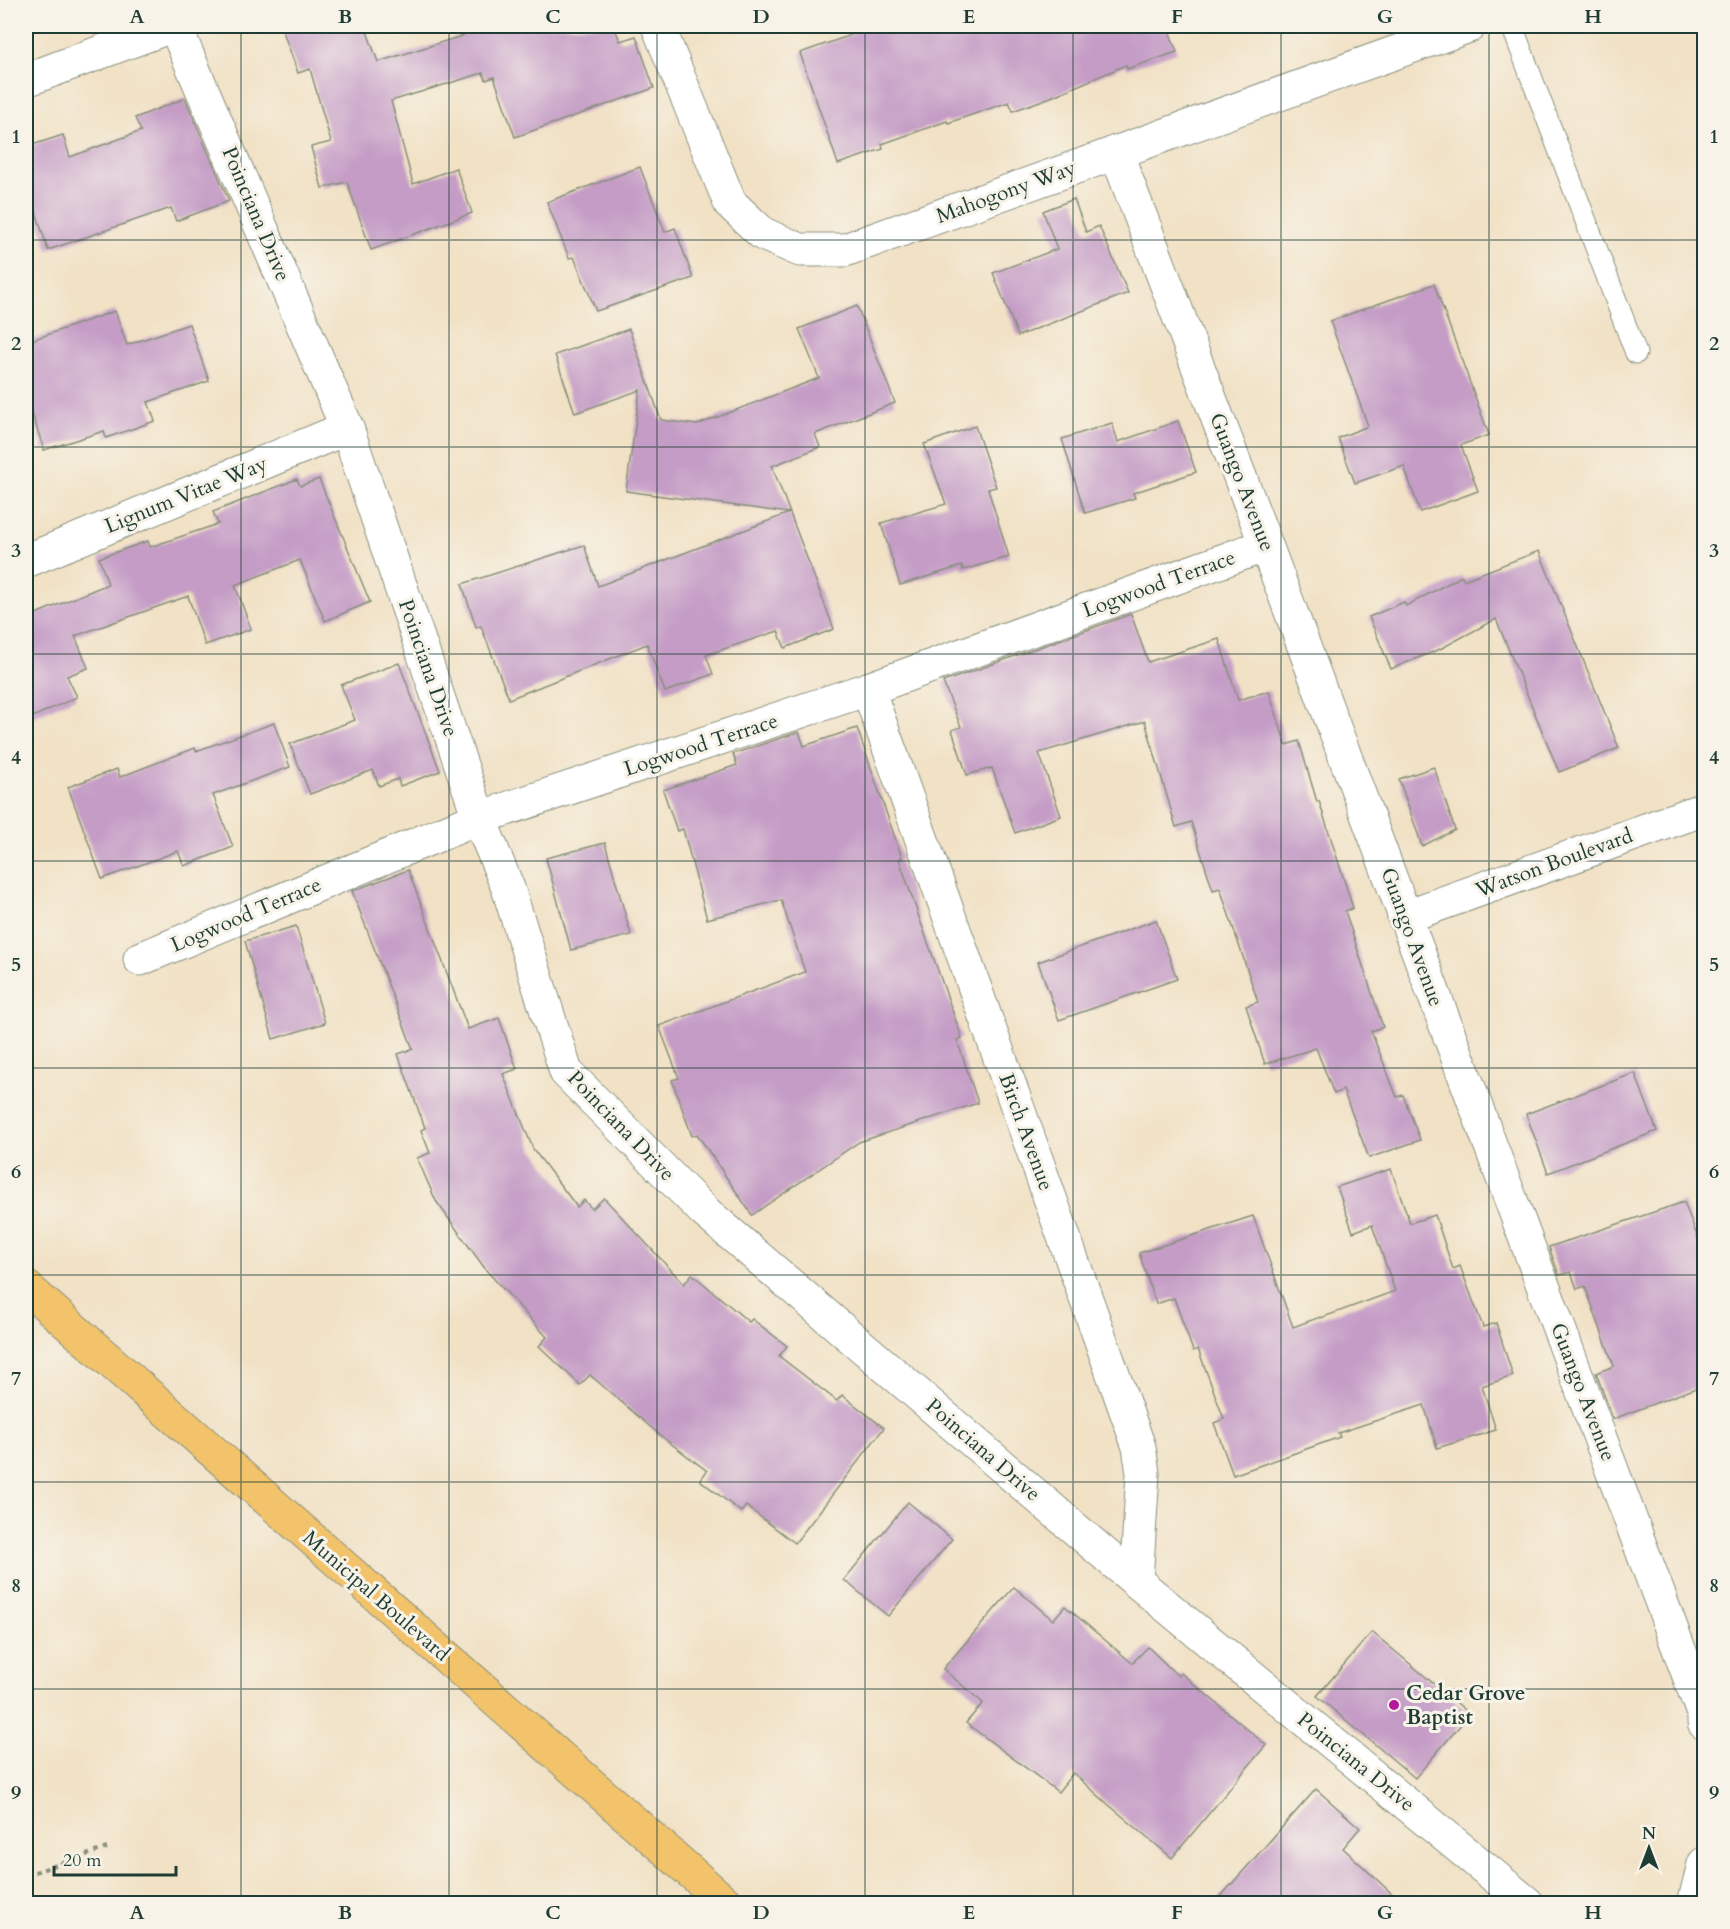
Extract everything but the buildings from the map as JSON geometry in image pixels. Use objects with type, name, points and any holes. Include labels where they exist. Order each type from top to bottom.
[{"type":"main road","name":"Municipal Boulevard","points":[[26,1287],[727,1904]]},
{"type":"street","points":[[26,80],[173,26]]},
{"type":"street","name":"Poinciana Drive","points":[[173,26],[346,428],[478,818],[508,888],[566,1072],[704,1211],[1136,1581],[1528,1904]]},
{"type":"street","name":"Mahogony Way","points":[[658,26],[730,203],[763,234],[800,250],[845,250],[1469,26]]},
{"type":"street","name":"Guango Avenue","points":[[1116,152],[1266,544],[1704,1716],[1704,1723]]},
{"type":"street","name":"Lignum Vitae Way","points":[[26,561],[346,428]]},
{"type":"street","name":"Logwood Terrace","points":[[140,958],[478,818],[868,689],[1266,544]]},
{"type":"street","name":"Birch Avenue","points":[[868,689],[1139,1446],[1143,1473],[1136,1581]]},
{"type":"street","name":"Watson Boulevard","points":[[1404,917],[1704,809]]},
{"type":"street","points":[[1694,1904],[1704,1864]]},
{"type":"lane","points":[[1512,26],[1636,353]]},
{"type":"path","points":[[26,1875],[107,1848]]},
{"type":"place","name":"Cedar Grove Baptist","points":[[1394,1705]]}]
